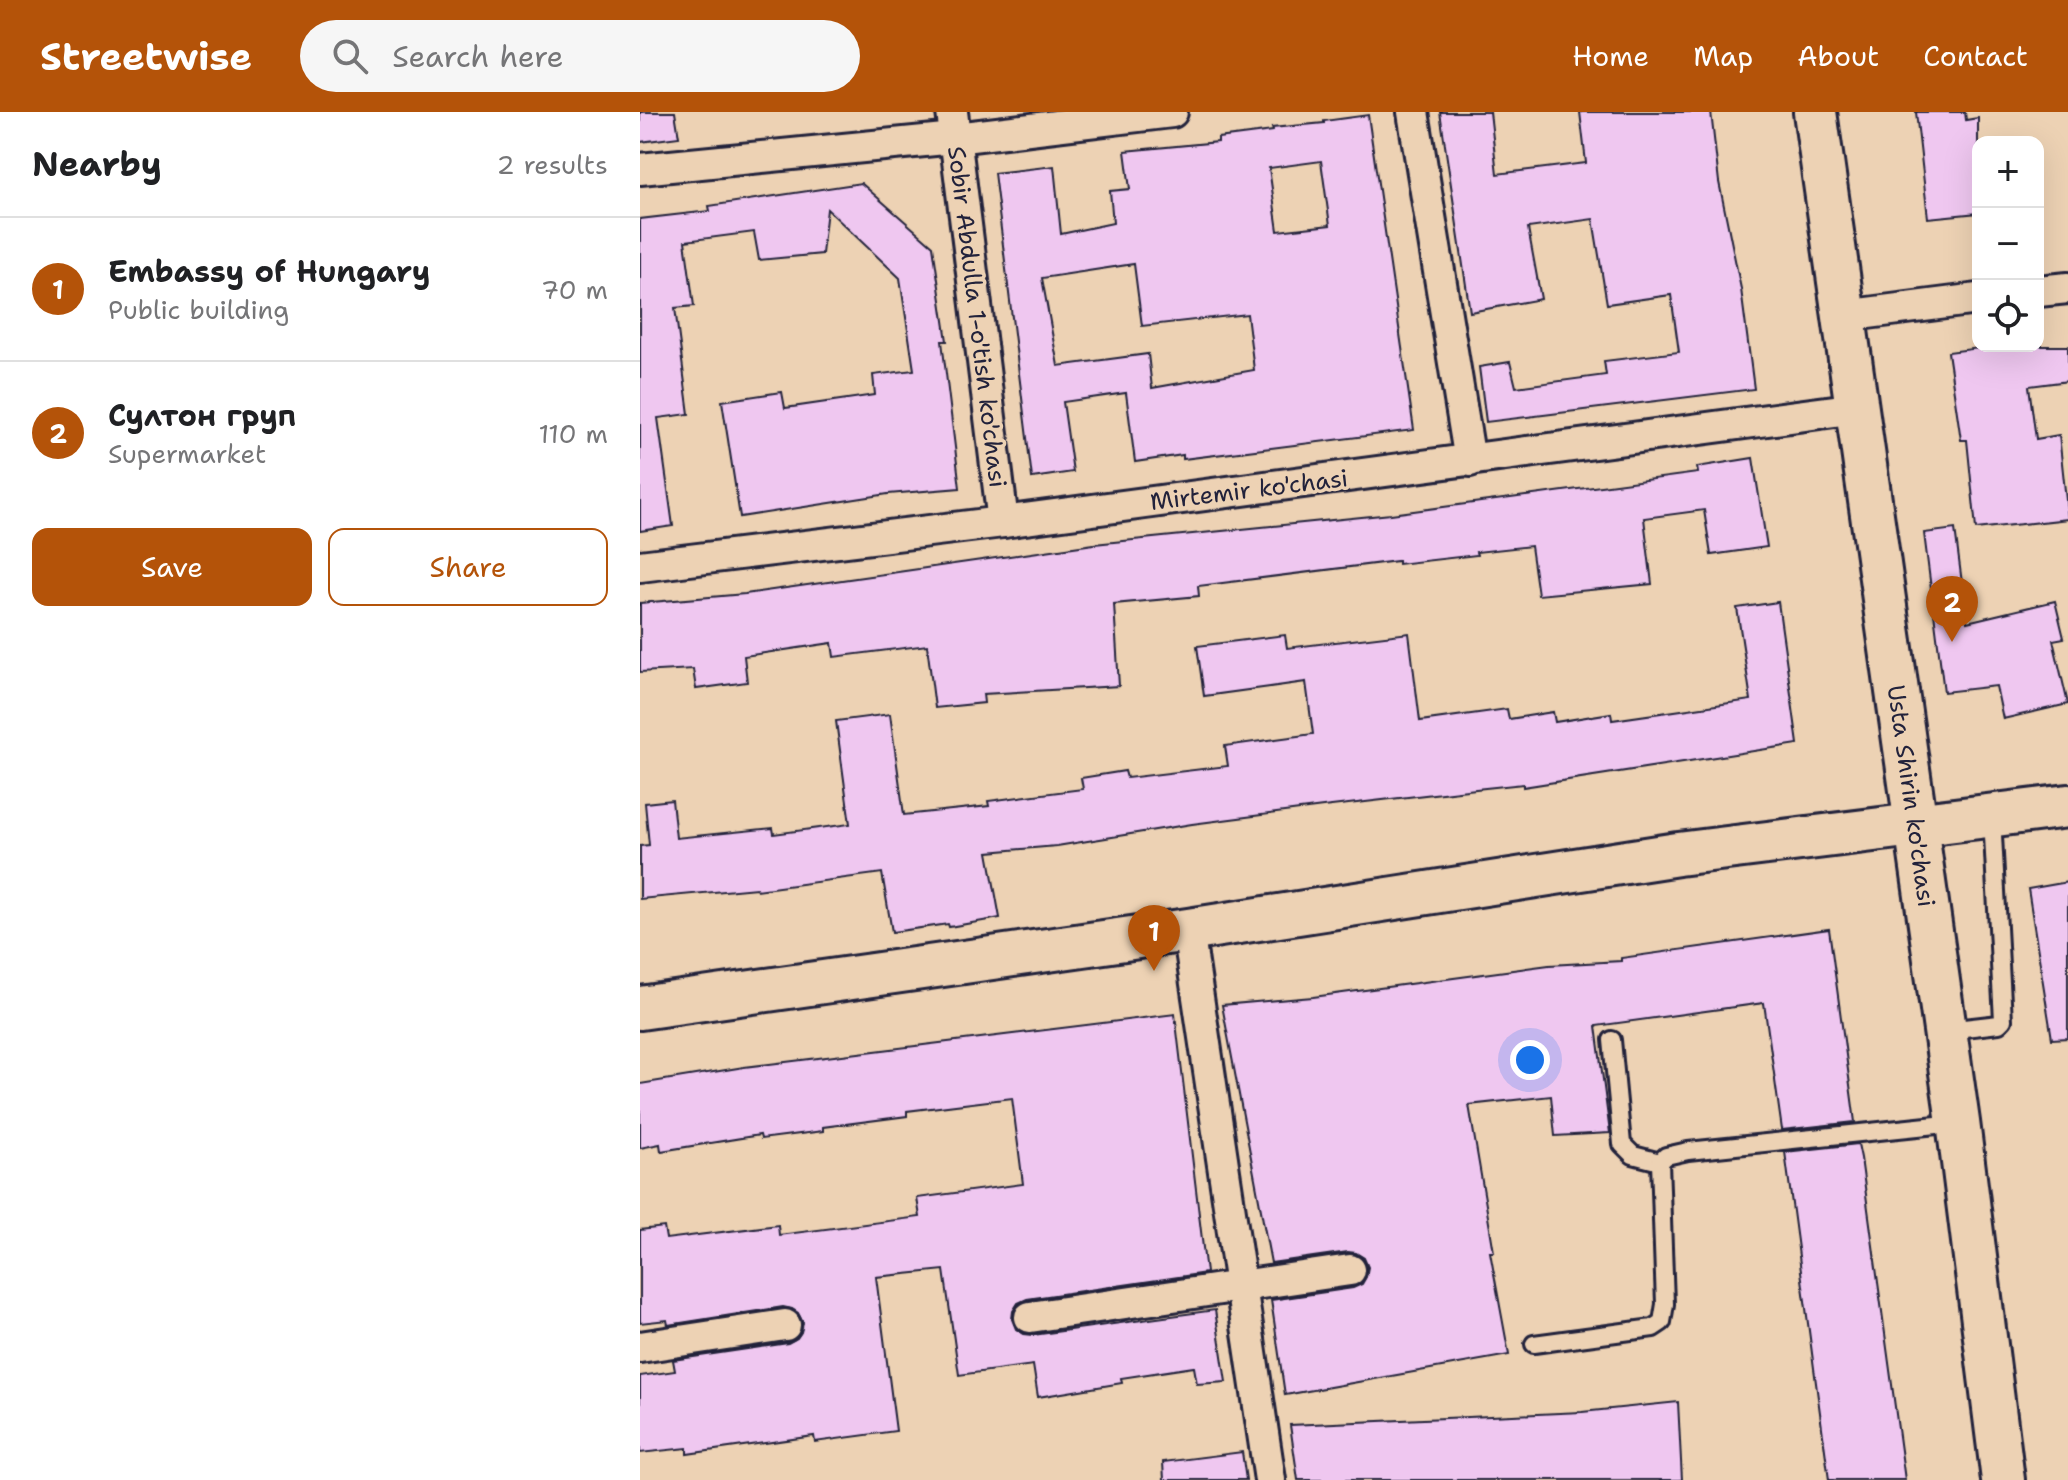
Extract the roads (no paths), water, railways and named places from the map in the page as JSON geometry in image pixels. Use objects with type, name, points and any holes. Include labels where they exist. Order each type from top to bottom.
[{"type":"street","points":[[640,169],[953,125],[1172,112]]},
{"type":"street","points":[[1413,112],[1470,461]]},
{"type":"street","name":"Usta Shirin ko'chasi","points":[[1815,112],[1958,1122],[2003,1480]]},
{"type":"street","name":"Sobir Abdulla 1-o'tish ko'chasi","points":[[953,125],[1003,522]]},
{"type":"street","points":[[2044,290],[2068,288]]},
{"type":"street","points":[[1844,316],[1972,300]]},
{"type":"street","name":"Mirtemir ko'chasi","points":[[640,566],[1003,522],[1857,408]]},
{"type":"street","points":[[640,1008],[1188,930],[1678,854],[2068,806]]},
{"type":"street","points":[[1188,930],[1270,1480]]},
{"type":"street","points":[[1030,1317],[1350,1270]]},
{"type":"street","points":[[640,1347],[785,1325]]},
{"type":"lane","points":[[1944,1030],[1999,1024],[2003,1020],[1992,815]]},
{"type":"lane","points":[[1612,1040],[1622,1144],[1633,1155],[1660,1162]]},
{"type":"lane","points":[[1534,1344],[1653,1328],[1662,1322],[1665,1304],[1660,1162],[1666,1156],[1688,1151],[1958,1122]]},
{"type":"place","name":"Султон груп","points":[[1952,642]]},
{"type":"place","name":"Embassy of Hungary","points":[[1154,971]]}]
